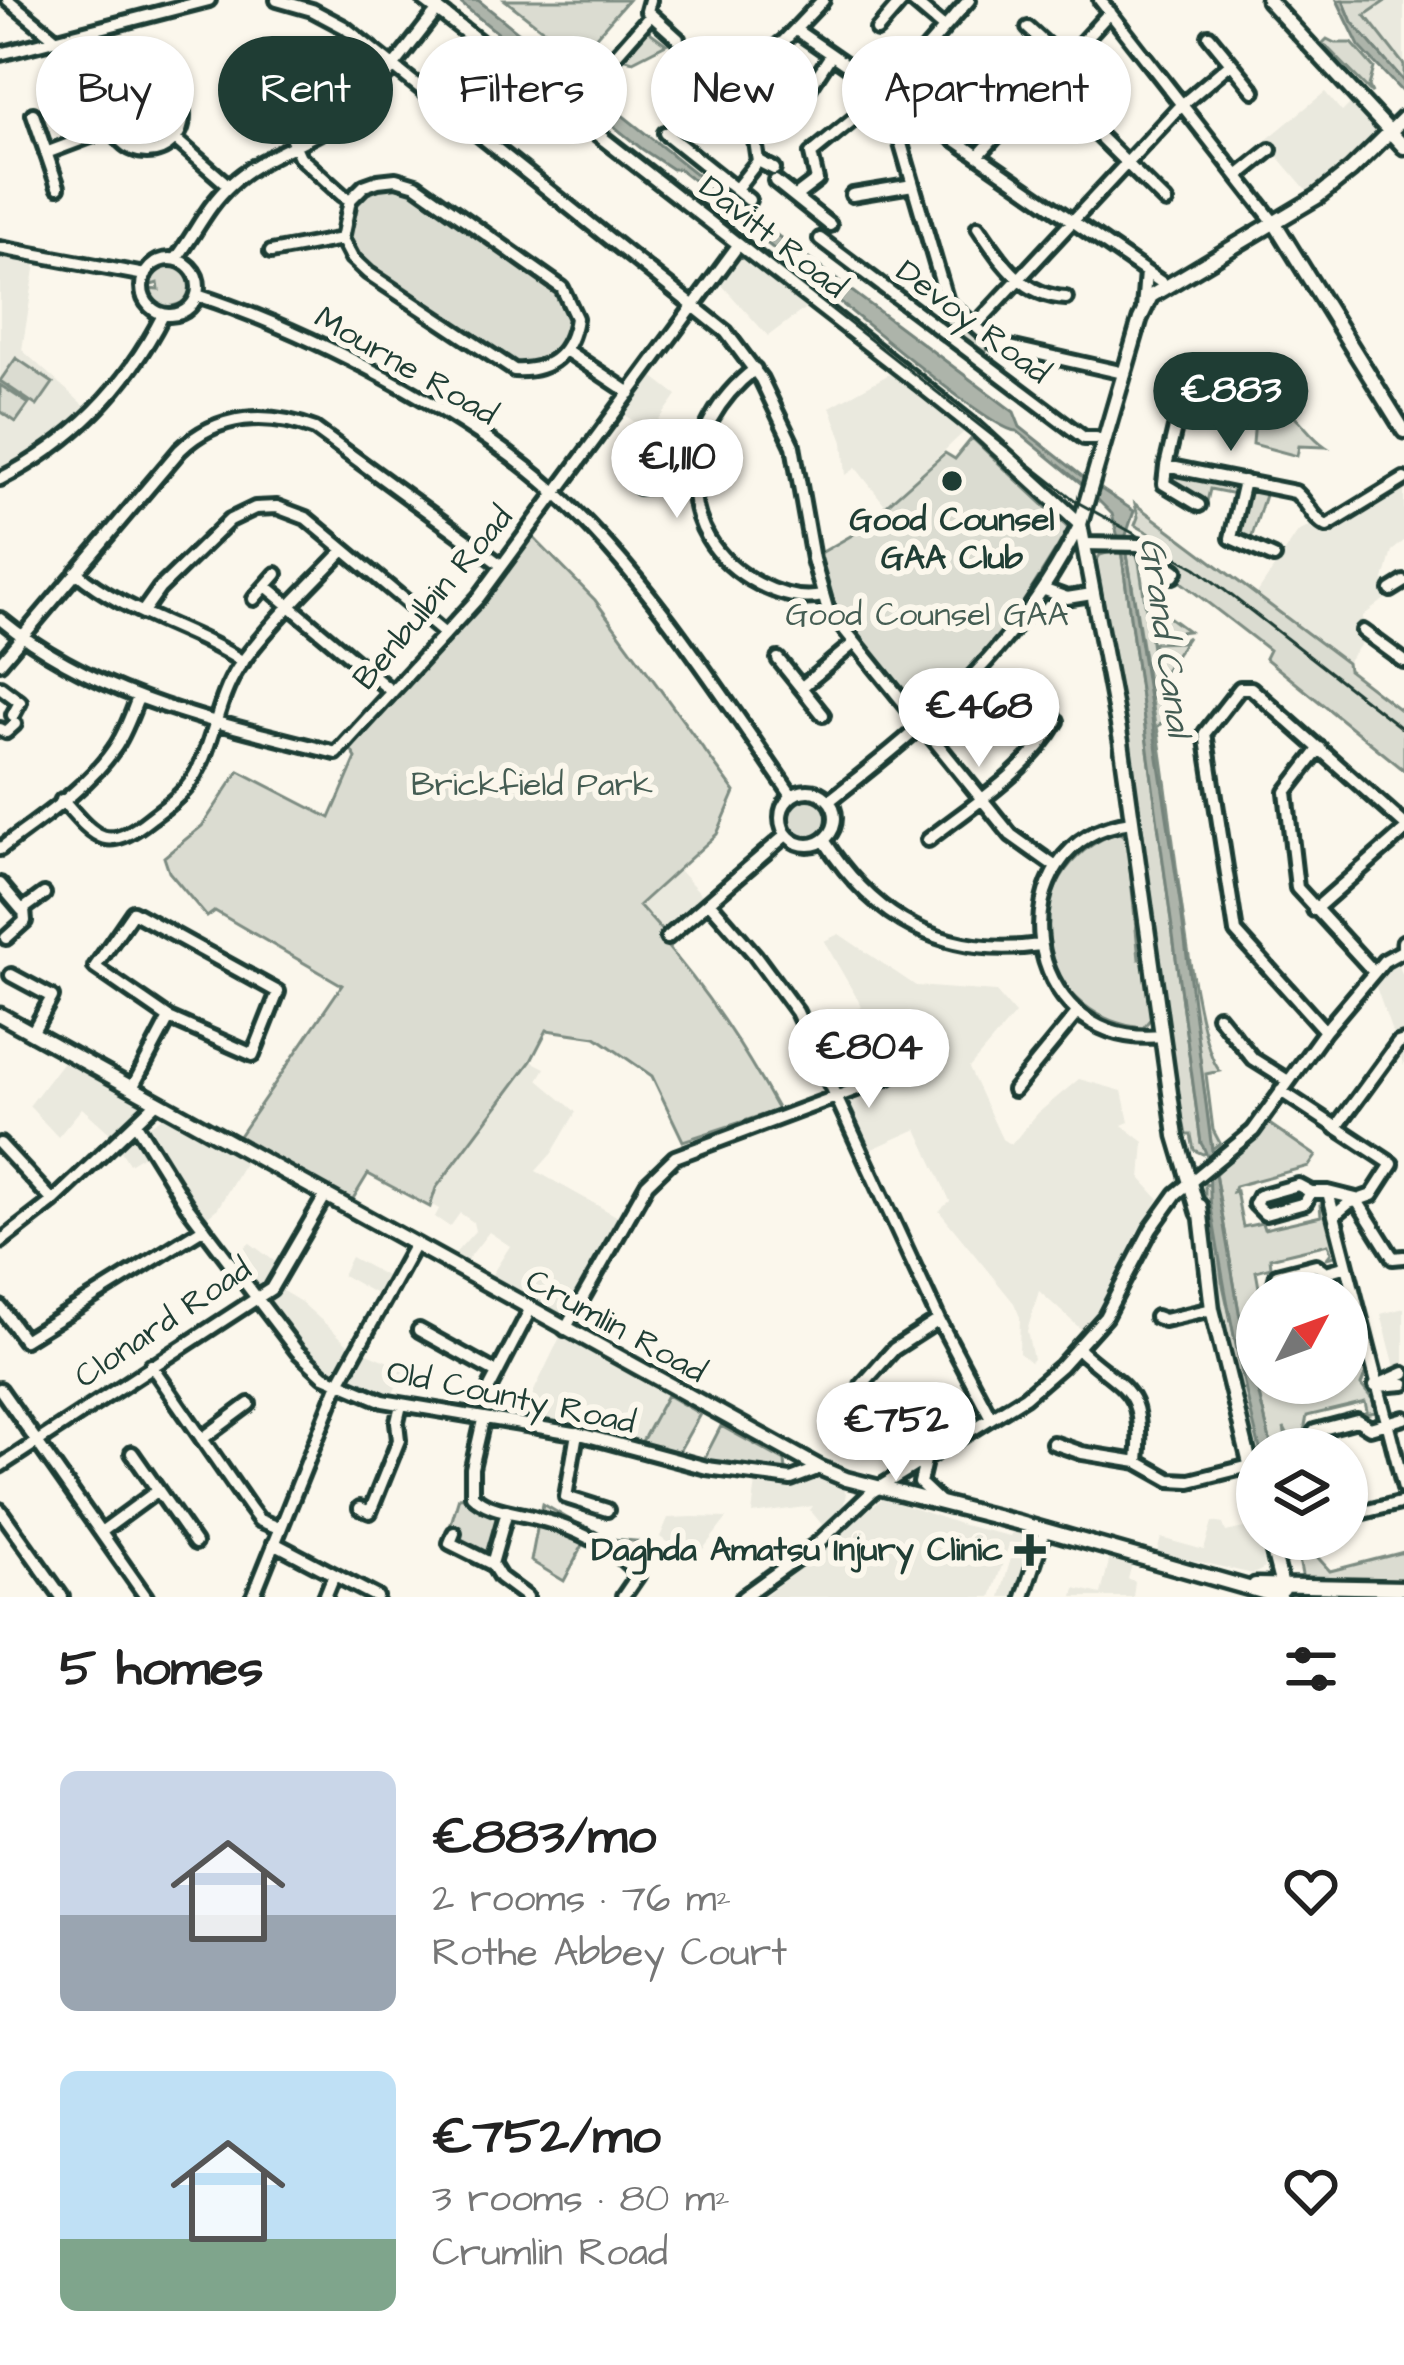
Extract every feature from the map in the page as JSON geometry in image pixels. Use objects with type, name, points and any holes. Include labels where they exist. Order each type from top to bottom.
[{"type":"main road","name":"Davitt Road","points":[[425,0],[979,431],[1080,524]]},
{"type":"main road","points":[[1268,0],[1404,147]]},
{"type":"main road","points":[[1241,1428],[1212,1309],[1195,1175],[1177,1126],[1111,677],[1080,524],[1150,296],[1276,225],[1352,170],[1404,118]]},
{"type":"main road","points":[[1276,225],[1404,431]]},
{"type":"main road","name":"Crumlin Road","points":[[0,1015],[530,1310],[568,1323],[800,1458],[846,1479],[1045,1530],[1245,1592],[1316,1588],[1365,1593],[1404,1588]]},
{"type":"main road","points":[[1276,1560],[1284,1592]]},
{"type":"street","points":[[8,0],[53,36]]},
{"type":"street","points":[[77,36],[209,0]]},
{"type":"street","points":[[277,0],[327,17],[353,36]]},
{"type":"street","points":[[650,0],[647,11],[675,36]]},
{"type":"street","points":[[789,36],[823,0]]},
{"type":"street","points":[[877,30],[907,0],[944,28]]},
{"type":"street","points":[[937,36],[969,0]]},
{"type":"street","points":[[1100,0],[1276,225]]},
{"type":"street","points":[[1087,36],[1110,12]]},
{"type":"street","points":[[627,42],[651,15]]},
{"type":"street","points":[[393,64],[433,16]]},
{"type":"street","points":[[1028,28],[1037,36]]},
{"type":"street","points":[[796,30],[842,63]]},
{"type":"street","points":[[1209,36],[1254,91]]},
{"type":"street","points":[[0,54],[36,46]]},
{"type":"street","points":[[818,76],[831,56]]},
{"type":"street","points":[[975,326],[1182,104],[1231,63]]},
{"type":"street","points":[[393,66],[726,332],[755,369],[793,446],[822,596],[853,644],[1011,835],[1056,867]]},
{"type":"street","points":[[33,114],[58,187]]},
{"type":"street","points":[[796,196],[817,180],[811,154],[842,129]]},
{"type":"street","points":[[46,153],[70,144]]},
{"type":"street","points":[[124,144],[145,152],[169,144]]},
{"type":"street","points":[[181,144],[229,186]]},
{"type":"street","points":[[176,260],[209,207],[229,186],[297,144]]},
{"type":"street","points":[[679,144],[749,200]]},
{"type":"street","points":[[756,144],[758,160],[830,225]]},
{"type":"street","points":[[902,144],[950,305],[996,344],[1124,373]]},
{"type":"street","points":[[962,144],[1165,285]]},
{"type":"street","points":[[978,155],[988,144]]},
{"type":"street","points":[[1108,144],[1166,202]]},
{"type":"street","points":[[293,146],[314,174],[350,200]]},
{"type":"street","points":[[1239,176],[1270,150]]},
{"type":"street","points":[[736,189],[758,160]]},
{"type":"street","points":[[407,181],[566,293],[576,318],[566,351],[536,369],[504,366],[368,273],[352,259],[342,238],[350,200],[371,183],[407,181]]},
{"type":"street","points":[[852,195],[913,185]]},
{"type":"street","points":[[978,227],[997,256],[1040,296],[1066,298]]},
{"type":"street","points":[[271,252],[342,238]]},
{"type":"street","name":"Devoy Road","points":[[820,239],[980,364],[1084,438],[1096,438]]},
{"type":"street","name":"Benbulbin Road","points":[[214,722],[336,752],[446,634],[501,565],[739,244]]},
{"type":"street","points":[[0,248],[145,274]]},
{"type":"street","points":[[176,260],[195,274],[197,295],[188,310],[163,315],[151,308],[142,293],[145,274],[158,261],[176,260]]},
{"type":"street","points":[[1143,310],[1147,272]]},
{"type":"street","name":"Mourne Road","points":[[197,295],[297,333],[404,390],[555,493],[645,594],[792,796]]},
{"type":"street","points":[[932,327],[950,305]]},
{"type":"street","points":[[0,479],[52,448],[103,405],[131,371],[163,315]]},
{"type":"street","points":[[980,364],[996,344]]},
{"type":"street","points":[[566,351],[630,393]]},
{"type":"street","points":[[755,369],[729,390],[706,421],[694,457],[693,484],[704,527],[737,570],[790,596],[822,596]]},
{"type":"street","points":[[0,663],[188,443],[223,423],[264,417],[315,429],[501,565]]},
{"type":"street","points":[[1175,428],[1164,484],[1199,505]]},
{"type":"street","points":[[1166,466],[1213,468],[1244,481],[1295,492],[1328,526],[1404,479]]},
{"type":"street","points":[[1244,481],[1231,538],[1274,557]]},
{"type":"street","points":[[639,488],[693,484]]},
{"type":"street","points":[[142,613],[169,579],[244,511],[277,508],[300,515],[446,634]]},
{"type":"street","points":[[829,801],[922,727],[992,658],[1045,590],[1080,524]]},
{"type":"street","points":[[1084,544],[1145,548],[1176,571],[1173,576]]},
{"type":"street","points":[[1086,559],[1113,546]]},
{"type":"street","points":[[62,800],[99,838],[124,838],[184,790],[205,754],[225,690],[243,662],[344,550]]},
{"type":"street","points":[[76,572],[105,594],[205,638],[243,662]]},
{"type":"street","points":[[254,599],[276,574]]},
{"type":"street","points":[[1391,590],[1404,582]]},
{"type":"street","points":[[266,586],[391,691]]},
{"type":"street","points":[[1045,590],[1067,598],[1092,594]]},
{"type":"street","points":[[0,619],[77,670],[138,698],[214,722]]},
{"type":"street","points":[[1364,632],[1404,662]]},
{"type":"street","points":[[802,687],[853,644]]},
{"type":"street","points":[[778,659],[823,715]]},
{"type":"street","points":[[1314,910],[1404,827],[1262,696],[1245,686],[1203,736],[1236,932],[1325,1031]]},
{"type":"street","points":[[0,687],[20,702],[14,720],[5,732],[0,729]]},
{"type":"street","points":[[0,849],[62,800],[114,749],[138,698]]},
{"type":"street","points":[[928,840],[1040,747],[1057,722]]},
{"type":"street","points":[[1320,748],[1286,792],[1297,888],[1374,972]]},
{"type":"street","points":[[808,791],[829,801],[835,818],[824,840],[807,846],[786,835],[782,811],[792,796],[808,791]]},
{"type":"street","points":[[1131,822],[1094,834],[1056,867],[1039,922],[1040,945],[1060,994],[1077,1013],[1111,1031],[1162,1036]]},
{"type":"street","points":[[667,938],[786,835]]},
{"type":"street","points":[[824,840],[868,898],[898,919],[967,944],[1040,945]]},
{"type":"street","points":[[0,884],[17,908],[24,909],[44,894]]},
{"type":"street","points":[[710,903],[784,992],[838,1095],[939,1320],[991,1418]]},
{"type":"street","points":[[6,938],[25,921],[24,909]]},
{"type":"street","points":[[133,912],[278,992],[253,1055],[170,1018],[95,967],[133,912]]},
{"type":"street","points":[[742,1597],[817,1544],[881,1486],[1032,1393],[1078,1349],[1105,1316],[1151,1229],[1195,1175],[1253,1131],[1325,1031],[1384,961],[1404,947]]},
{"type":"street","points":[[10,975],[52,997],[32,1033]]},
{"type":"street","points":[[1014,1090],[1077,1013]]},
{"type":"street","points":[[1218,1016],[1232,1038],[1284,1086],[1336,1128],[1392,1164],[1372,1195],[1356,1199],[1336,1214]]},
{"type":"street","points":[[132,1088],[170,1018]]},
{"type":"street","points":[[1336,1128],[1404,1041]]},
{"type":"street","points":[[568,1323],[659,1170],[701,1144],[889,1077]]},
{"type":"street","points":[[0,1242],[53,1201],[157,1102]]},
{"type":"street","name":"Old County Road","points":[[136,1124],[204,1228],[309,1365],[339,1383],[401,1405],[578,1433],[707,1468],[788,1478],[820,1468]]},
{"type":"street","points":[[0,1144],[53,1201]]},
{"type":"street","points":[[1311,1192],[1305,1204],[1265,1214],[1255,1204],[1259,1196],[1298,1185],[1311,1192],[1356,1199],[1394,1258],[1404,1257]]},
{"type":"street","points":[[1328,1192],[1348,1272]]},
{"type":"street","name":"Clonard Road","points":[[0,1466],[257,1297],[278,1279],[325,1196]]},
{"type":"street","points":[[0,1307],[24,1340],[204,1228]]},
{"type":"street","points":[[254,1597],[339,1383],[414,1246]]},
{"type":"street","points":[[1289,1272],[1316,1265],[1326,1272],[1347,1266]]},
{"type":"street","points":[[1156,1316],[1164,1320],[1212,1309]]},
{"type":"street","points":[[490,1387],[530,1310]]},
{"type":"street","points":[[862,1385],[901,1342],[939,1320]]},
{"type":"street","points":[[419,1330],[496,1373]]},
{"type":"street","points":[[1078,1349],[1115,1376],[1132,1396],[1137,1411],[1138,1462]]},
{"type":"street","points":[[1368,1356],[1404,1488]]},
{"type":"street","points":[[151,1366],[259,1520],[279,1528]]},
{"type":"street","points":[[1375,1386],[1404,1373]]},
{"type":"street","points":[[1375,1386],[1404,1384]]},
{"type":"street","points":[[0,1389],[141,1595]]},
{"type":"street","points":[[202,1439],[249,1404]]},
{"type":"street","points":[[360,1508],[370,1512],[385,1476],[399,1440],[401,1405]]},
{"type":"street","points":[[1326,1428],[1357,1420],[1370,1428],[1404,1418]]},
{"type":"street","points":[[483,1420],[470,1490],[483,1505],[559,1524],[622,1558],[638,1578],[623,1597]]},
{"type":"street","points":[[578,1433],[566,1497],[608,1510]]},
{"type":"street","points":[[1053,1442],[1061,1448],[1138,1462],[1170,1480],[1190,1481],[1236,1470]]},
{"type":"street","points":[[930,1453],[921,1466],[920,1483],[940,1502]]},
{"type":"street","points":[[132,1454],[195,1544]]},
{"type":"street","points":[[788,1478],[800,1458]]},
{"type":"street","points":[[846,1479],[856,1507]]},
{"type":"street","points":[[101,1532],[157,1491]]},
{"type":"street","points":[[1368,1511],[1404,1502]]},
{"type":"street","points":[[0,1510],[62,1597]]},
{"type":"street","points":[[492,1564],[507,1511]]},
{"type":"street","points":[[1023,1597],[1045,1530]]},
{"type":"street","points":[[454,1533],[450,1543],[492,1564],[500,1577],[526,1597]]},
{"type":"street","points":[[274,1543],[377,1597]]},
{"type":"street","points":[[325,1597],[334,1575]]},
{"type":"shaded area","points":[[478,0],[523,36],[502,36],[458,1]]},
{"type":"shaded area","points":[[1337,0],[1343,0],[1352,22],[1404,82],[1404,94],[1359,46]]},
{"type":"shaded area","points":[[1387,0],[1404,0],[1404,65],[1365,14]]},
{"type":"shaded area","points":[[1325,92],[1342,112],[1353,101],[1375,124],[1375,136],[1309,193],[1265,141]]},
{"type":"shaded area","points":[[627,119],[651,138],[651,144],[659,144],[1014,412],[1020,427],[1134,511],[1126,548],[1236,1295],[1236,1344],[1211,1207],[1209,1166],[1201,1143],[1121,549],[1112,514],[1017,431],[998,424],[926,372],[731,217],[711,194],[627,137]]},
{"type":"shaded area","points":[[741,255],[807,307],[768,336],[720,283]]},
{"type":"shaded area","points":[[0,257],[36,263],[22,350],[89,410],[0,471]]},
{"type":"shaded area","points":[[895,371],[966,430],[886,506],[856,468],[846,475],[843,442],[830,407]]},
{"type":"shaded area","points":[[651,375],[677,395],[650,433],[622,413]]},
{"type":"shaded area","points":[[1404,485],[1404,541],[1392,551],[1384,580],[1390,595],[1363,616],[1364,640],[1347,663],[1256,595],[1298,532],[1314,524],[1330,532]]},
{"type":"shaded area","points":[[678,869],[703,896],[663,932],[639,905]]},
{"type":"shaded area","points":[[839,934],[916,986],[996,992],[1015,1014],[969,1068],[1002,1139],[1011,1145],[1038,1113],[1079,1079],[1122,1091],[1129,1122],[1122,1125],[1144,1142],[1141,1179],[1159,1199],[1135,1236],[1102,1308],[1084,1332],[1039,1291],[1027,1331],[1030,1362],[1019,1353],[1020,1317],[1014,1303],[939,1211],[950,1201],[917,1129],[870,1150],[815,1029],[862,1007],[824,941]]},
{"type":"shaded area","points":[[1398,965],[1404,977],[1404,1066],[1375,984],[1386,969]]},
{"type":"shaded area","points":[[65,1059],[141,1102],[141,1111],[112,1135],[82,1108],[58,1137],[29,1106]]},
{"type":"shaded area","points":[[531,1061],[545,1068],[538,1080],[576,1112],[536,1171],[620,1218],[575,1298],[558,1317],[491,1276],[510,1246],[489,1232],[464,1264],[451,1258],[475,1231],[473,1222],[460,1213],[450,1227],[435,1217],[439,1209],[432,1205],[436,1188]]},
{"type":"shaded area","points":[[164,1116],[246,1160],[218,1208],[204,1219],[154,1140],[147,1153],[129,1164],[118,1146]]},
{"type":"shaded area","points":[[250,1243],[278,1264],[281,1290],[349,1345],[405,1369],[391,1397],[313,1365],[261,1299],[257,1284],[235,1255]]},
{"type":"shaded area","points":[[351,1257],[386,1276],[376,1294],[342,1275]]},
{"type":"shaded area","points":[[1404,1308],[1404,1365],[1395,1367],[1381,1314]]},
{"type":"shaded area","points":[[561,1335],[667,1395],[640,1445],[596,1431],[521,1418]]},
{"type":"shaded area","points":[[1250,1404],[1261,1404],[1267,1428],[1255,1428]]},
{"type":"shaded area","points":[[814,1476],[846,1493],[843,1508],[824,1527],[810,1510],[813,1506],[752,1514],[756,1482],[784,1485]]},
{"type":"shaded area","points":[[883,1498],[963,1525],[1046,1539],[1026,1597],[1000,1597],[1015,1544],[1010,1542],[991,1597],[763,1597]]},
{"type":"shaded area","points":[[668,1518],[727,1518],[693,1562],[660,1537]]},
{"type":"shaded area","points":[[1212,1522],[1223,1524],[1226,1532],[1236,1530],[1236,1560],[1264,1560],[1265,1568],[1253,1574],[1157,1552],[1161,1538],[1204,1550]]},
{"type":"shaded area","points":[[1110,1557],[1132,1564],[1128,1579],[1135,1581],[1133,1597],[1073,1597],[1075,1588],[1101,1594]]},
{"type":"green space","points":[[505,0],[628,0],[596,36],[551,36]]},
{"type":"green space","points":[[1343,0],[1387,0],[1365,15],[1404,65],[1404,82],[1352,22]]},
{"type":"green space","points":[[647,30],[655,36],[651,36],[651,52],[633,61],[627,59],[627,47],[632,50]]},
{"type":"green space","points":[[1327,39],[1352,43],[1374,68],[1372,93],[1323,43]]},
{"type":"green space","points":[[399,185],[560,296],[568,327],[558,351],[534,363],[502,361],[355,255],[349,228],[355,206],[372,191]]},
{"type":"green space","points":[[169,264],[186,270],[192,286],[186,302],[166,308],[148,292],[159,290],[158,283],[148,286],[154,271]]},
{"type":"green space","points":[[953,313],[990,345],[981,358],[939,326]]},
{"type":"green space","points":[[16,358],[53,383],[37,406],[0,381]]},
{"type":"green space","points":[[0,385],[29,404],[16,422],[0,411]]},
{"type":"green space","points":[[1280,405],[1326,447],[1299,446],[1297,456],[1253,444],[1256,406]]},
{"type":"green space","name":"Good Counsel GAA","points":[[972,438],[1069,529],[1002,636],[929,711],[916,710],[832,601],[819,554],[854,534],[945,453],[955,459]]},
{"type":"green space","points":[[1171,472],[1236,484],[1235,494],[1210,489],[1207,502],[1168,485]]},
{"type":"green space","points":[[1249,488],[1267,489],[1250,542],[1233,535]]},
{"type":"green space","points":[[1135,504],[1347,663],[1348,670],[1404,713],[1404,770],[1265,658],[1269,650],[1177,579],[1184,568],[1147,543],[1149,533],[1135,525]]},
{"type":"green space","name":"Brickfield Park","points":[[532,536],[595,600],[735,792],[717,834],[639,905],[723,1020],[778,1110],[683,1141],[652,1076],[596,1037],[547,1030],[531,1061],[436,1188],[430,1207],[368,1174],[351,1202],[239,1136],[342,985],[215,911],[207,917],[169,872],[164,857],[202,826],[239,771],[330,818],[356,758],[349,747],[482,604]]},
{"type":"green space","points":[[1126,548],[1135,549],[1139,562],[1163,722],[1157,727],[1190,965],[1209,1050],[1220,1071],[1206,1074],[1213,1130],[1220,1143],[1212,1149],[1154,719]]},
{"type":"green space","points":[[1121,549],[1201,1143],[1207,1152],[1203,1154],[1194,1150],[1191,1135],[1186,1135],[1177,1090],[1096,561],[1100,555]]},
{"type":"green space","points":[[1147,601],[1188,631],[1152,635]]},
{"type":"green space","points":[[1188,637],[1159,679],[1153,643],[1181,642]]},
{"type":"green space","points":[[807,795],[824,802],[832,817],[826,834],[810,842],[796,839],[784,820],[790,803]]},
{"type":"green space","points":[[1118,832],[1127,838],[1139,959],[1143,960],[1152,1017],[1143,1028],[1105,1018],[1076,998],[1057,971],[1048,940],[1049,908],[1061,877],[1084,851]]},
{"type":"green space","points":[[1268,1123],[1316,1156],[1309,1166],[1235,1186],[1243,1227],[1262,1223],[1264,1229],[1321,1216],[1320,1205],[1327,1204],[1339,1255],[1327,1258],[1331,1253],[1328,1244],[1270,1258],[1271,1267],[1236,1272],[1236,1295],[1215,1174]]},
{"type":"green space","points":[[1205,1184],[1210,1185],[1222,1281],[1236,1343],[1236,1375],[1220,1310]]},
{"type":"green space","points":[[1368,1394],[1376,1412],[1364,1414]]},
{"type":"green space","points":[[667,1395],[700,1414],[677,1455],[640,1445]]},
{"type":"green space","points":[[1243,1404],[1250,1404],[1255,1428],[1249,1428]]},
{"type":"green space","points":[[1261,1404],[1357,1404],[1307,1416],[1306,1428],[1267,1428]]},
{"type":"green space","points":[[721,1426],[785,1461],[786,1471],[703,1461]]},
{"type":"green space","points":[[468,1496],[500,1518],[490,1555],[485,1558],[456,1543],[456,1534],[449,1530],[459,1497]]},
{"type":"green space","points":[[543,1504],[601,1538],[636,1541],[627,1554],[541,1513]]},
{"type":"green space","points":[[538,1524],[584,1543],[564,1581],[531,1561]]},
{"type":"green space","points":[[1404,1552],[1404,1581],[1303,1580],[1299,1560],[1320,1560],[1330,1571]]},
{"type":"tram line","points":[[438,0],[1077,502],[1196,568],[1404,730]]},
{"type":"place","name":"Good Counsel GAA Club","points":[[952,481]]},
{"type":"place","name":"Daghda Amatsu Injury Clinic","points":[[1030,1550]]},
{"type":"water label","name":"Grand Canal","points":[[1165,637]]}]
